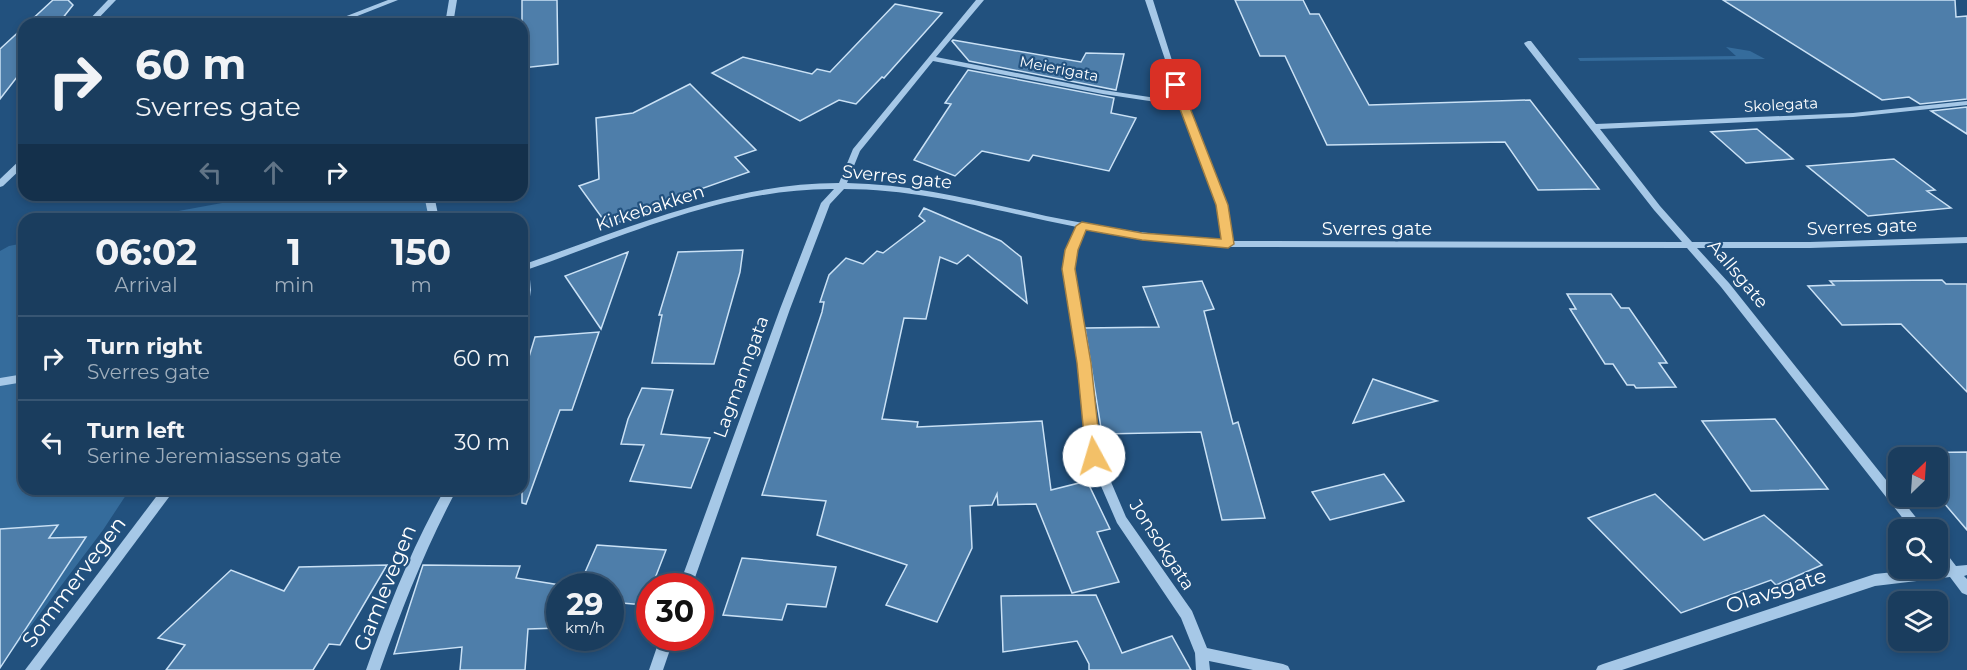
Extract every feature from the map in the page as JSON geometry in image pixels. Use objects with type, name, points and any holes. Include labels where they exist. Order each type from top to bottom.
[{"type":"street","points":[[95,18],[112,0]]},
{"type":"street","points":[[346,18],[394,0]]},
{"type":"street","points":[[450,18],[453,0]]},
{"type":"street","points":[[842,186],[856,152],[866,138],[980,0]]},
{"type":"street","points":[[1149,0],[1182,101],[1222,205],[1228,244]]},
{"type":"street","name":"Aallsgate","points":[[1528,43],[1657,208],[1725,285],[1911,519]]},
{"type":"street","name":"Meierigata","points":[[933,59],[1103,92],[1156,100],[1182,101]]},
{"type":"street","name":"Skolegata","points":[[1596,128],[1853,115],[1967,103]]},
{"type":"street","points":[[0,184],[18,167]]},
{"type":"street","name":"Lagmanngata","points":[[691,573],[785,309],[826,203],[842,186]]},
{"type":"street","name":"Sverres gate","points":[[792,189],[875,187],[936,196],[1142,237],[1228,244],[1810,245],[1967,240]]},
{"type":"street","name":"Kirkebakken","points":[[528,266],[718,203],[792,189]]},
{"type":"street","name":"Jonsokgata","points":[[1082,226],[1072,250],[1068,269],[1084,363],[1094,456],[1121,519],[1188,615],[1202,652],[1203,670]]},
{"type":"street","points":[[0,382],[18,379]]},
{"type":"street","name":"Sommervegen","points":[[33,670],[164,495]]},
{"type":"street","name":"Gamlevegen","points":[[373,670],[389,623],[426,533],[448,495]]},
{"type":"street","points":[[1948,566],[1967,589]]},
{"type":"street","name":"Olavsgate","points":[[1603,670],[1875,580],[1967,570]]},
{"type":"street","points":[[656,670],[663,651]]},
{"type":"street","points":[[1202,652],[1283,670]]},
{"type":"shaded area","points":[[1726,47],[1750,51],[1765,59],[1580,61],[1578,58],[1736,56]]},
{"type":"shaded area","points":[[233,201],[430,201],[427,213],[168,213]]},
{"type":"shaded area","points":[[18,244],[18,495],[126,495],[103,530],[0,667],[0,251]]},
{"type":"building","points":[[53,0],[68,0],[73,5],[63,18],[34,18]]},
{"type":"building","points":[[522,0],[557,0],[558,64],[528,67],[528,18],[522,18]]},
{"type":"building","points":[[1235,0],[1303,0],[1310,14],[1319,14],[1369,105],[1530,100],[1599,189],[1538,190],[1505,142],[1327,145],[1285,56],[1260,56]]},
{"type":"building","points":[[1723,0],[1955,0],[1956,17],[1967,16],[1967,99],[1920,104],[1909,97],[1882,100]]},
{"type":"building","points":[[895,4],[942,13],[884,78],[882,77],[856,104],[839,100],[800,121],[712,73],[743,57],[812,74],[817,69],[830,72]]},
{"type":"building","points":[[18,32],[18,76],[0,99],[0,49]]},
{"type":"building","points":[[953,40],[1081,62],[1086,53],[1124,54],[1116,90],[969,61]]},
{"type":"building","points":[[968,70],[1114,98],[1111,113],[1136,118],[1109,171],[1033,155],[1029,161],[982,151],[955,176],[914,160],[951,104],[945,103]]},
{"type":"building","points":[[690,84],[756,150],[735,157],[749,172],[661,203],[664,206],[608,226],[579,186],[599,179],[596,118],[633,113]]},
{"type":"building","points":[[1967,107],[1967,134],[1931,111]]},
{"type":"building","points":[[1757,129],[1793,159],[1746,163],[1711,132]]},
{"type":"building","points":[[1894,159],[1935,190],[1927,191],[1951,208],[1868,216],[1807,166]]},
{"type":"building","points":[[924,208],[1001,241],[1021,257],[1027,303],[968,255],[957,264],[940,257],[926,319],[904,318],[882,419],[918,422],[917,427],[1042,421],[1051,490],[1087,481],[1110,529],[1097,532],[1119,582],[1072,593],[1036,504],[998,505],[997,494],[992,505],[970,506],[972,548],[937,622],[886,605],[907,565],[817,535],[826,501],[762,495],[822,312],[824,302],[820,302],[829,275],[846,258],[863,264],[877,251],[883,253],[925,221],[919,216]]},
{"type":"building","points":[[743,250],[740,272],[714,364],[652,363],[662,315],[659,315],[678,252]]},
{"type":"building","points":[[628,252],[601,329],[565,276]]},
{"type":"building","points":[[1942,280],[1946,284],[1967,284],[1967,392],[1901,324],[1842,325],[1808,286],[1834,285],[1830,281]]},
{"type":"building","points":[[1202,281],[1214,309],[1204,311],[1233,424],[1238,422],[1265,518],[1222,520],[1201,432],[1102,434],[1085,328],[1159,327],[1143,287]]},
{"type":"building","points":[[1567,294],[1611,294],[1621,308],[1629,308],[1667,363],[1659,363],[1676,387],[1636,388],[1634,385],[1627,385],[1613,364],[1605,364],[1570,309],[1576,309]]},
{"type":"building","points":[[599,332],[572,410],[560,410],[526,504],[522,503],[522,495],[528,495],[528,360],[535,337]]},
{"type":"building","points":[[1373,379],[1437,401],[1353,423]]},
{"type":"building","points":[[642,388],[673,390],[661,434],[710,438],[691,488],[630,481],[644,445],[621,444],[628,419]]},
{"type":"building","points":[[1775,419],[1828,489],[1751,491],[1702,421]]},
{"type":"building","points":[[1948,452],[1967,452],[1967,530],[1947,507]]},
{"type":"building","points":[[1384,474],[1404,501],[1330,520],[1312,492]]},
{"type":"building","points":[[1655,494],[1704,540],[1764,515],[1822,565],[1776,585],[1771,580],[1681,613],[1588,518]]},
{"type":"building","points":[[58,525],[49,538],[86,537],[0,668],[0,529]]},
{"type":"building","points":[[597,545],[666,550],[657,573],[636,573],[636,604],[624,603],[624,573],[585,573]]},
{"type":"building","points":[[742,558],[836,567],[826,607],[787,604],[782,620],[723,615]]},
{"type":"building","points":[[387,565],[340,645],[329,644],[313,670],[166,670],[185,645],[158,638],[231,570],[284,591],[299,567]]},
{"type":"building","points":[[423,565],[520,566],[516,578],[546,583],[546,628],[528,629],[525,670],[460,670],[462,647],[394,654]]},
{"type":"building","points":[[1096,595],[1122,653],[1172,636],[1191,670],[1089,670],[1089,664],[1077,641],[1003,652],[1001,596]]},
{"type":"route","points":[[1094,456],[1084,363],[1068,269],[1070,255],[1082,226],[1142,237],[1228,244],[1222,205],[1176,85]]}]
